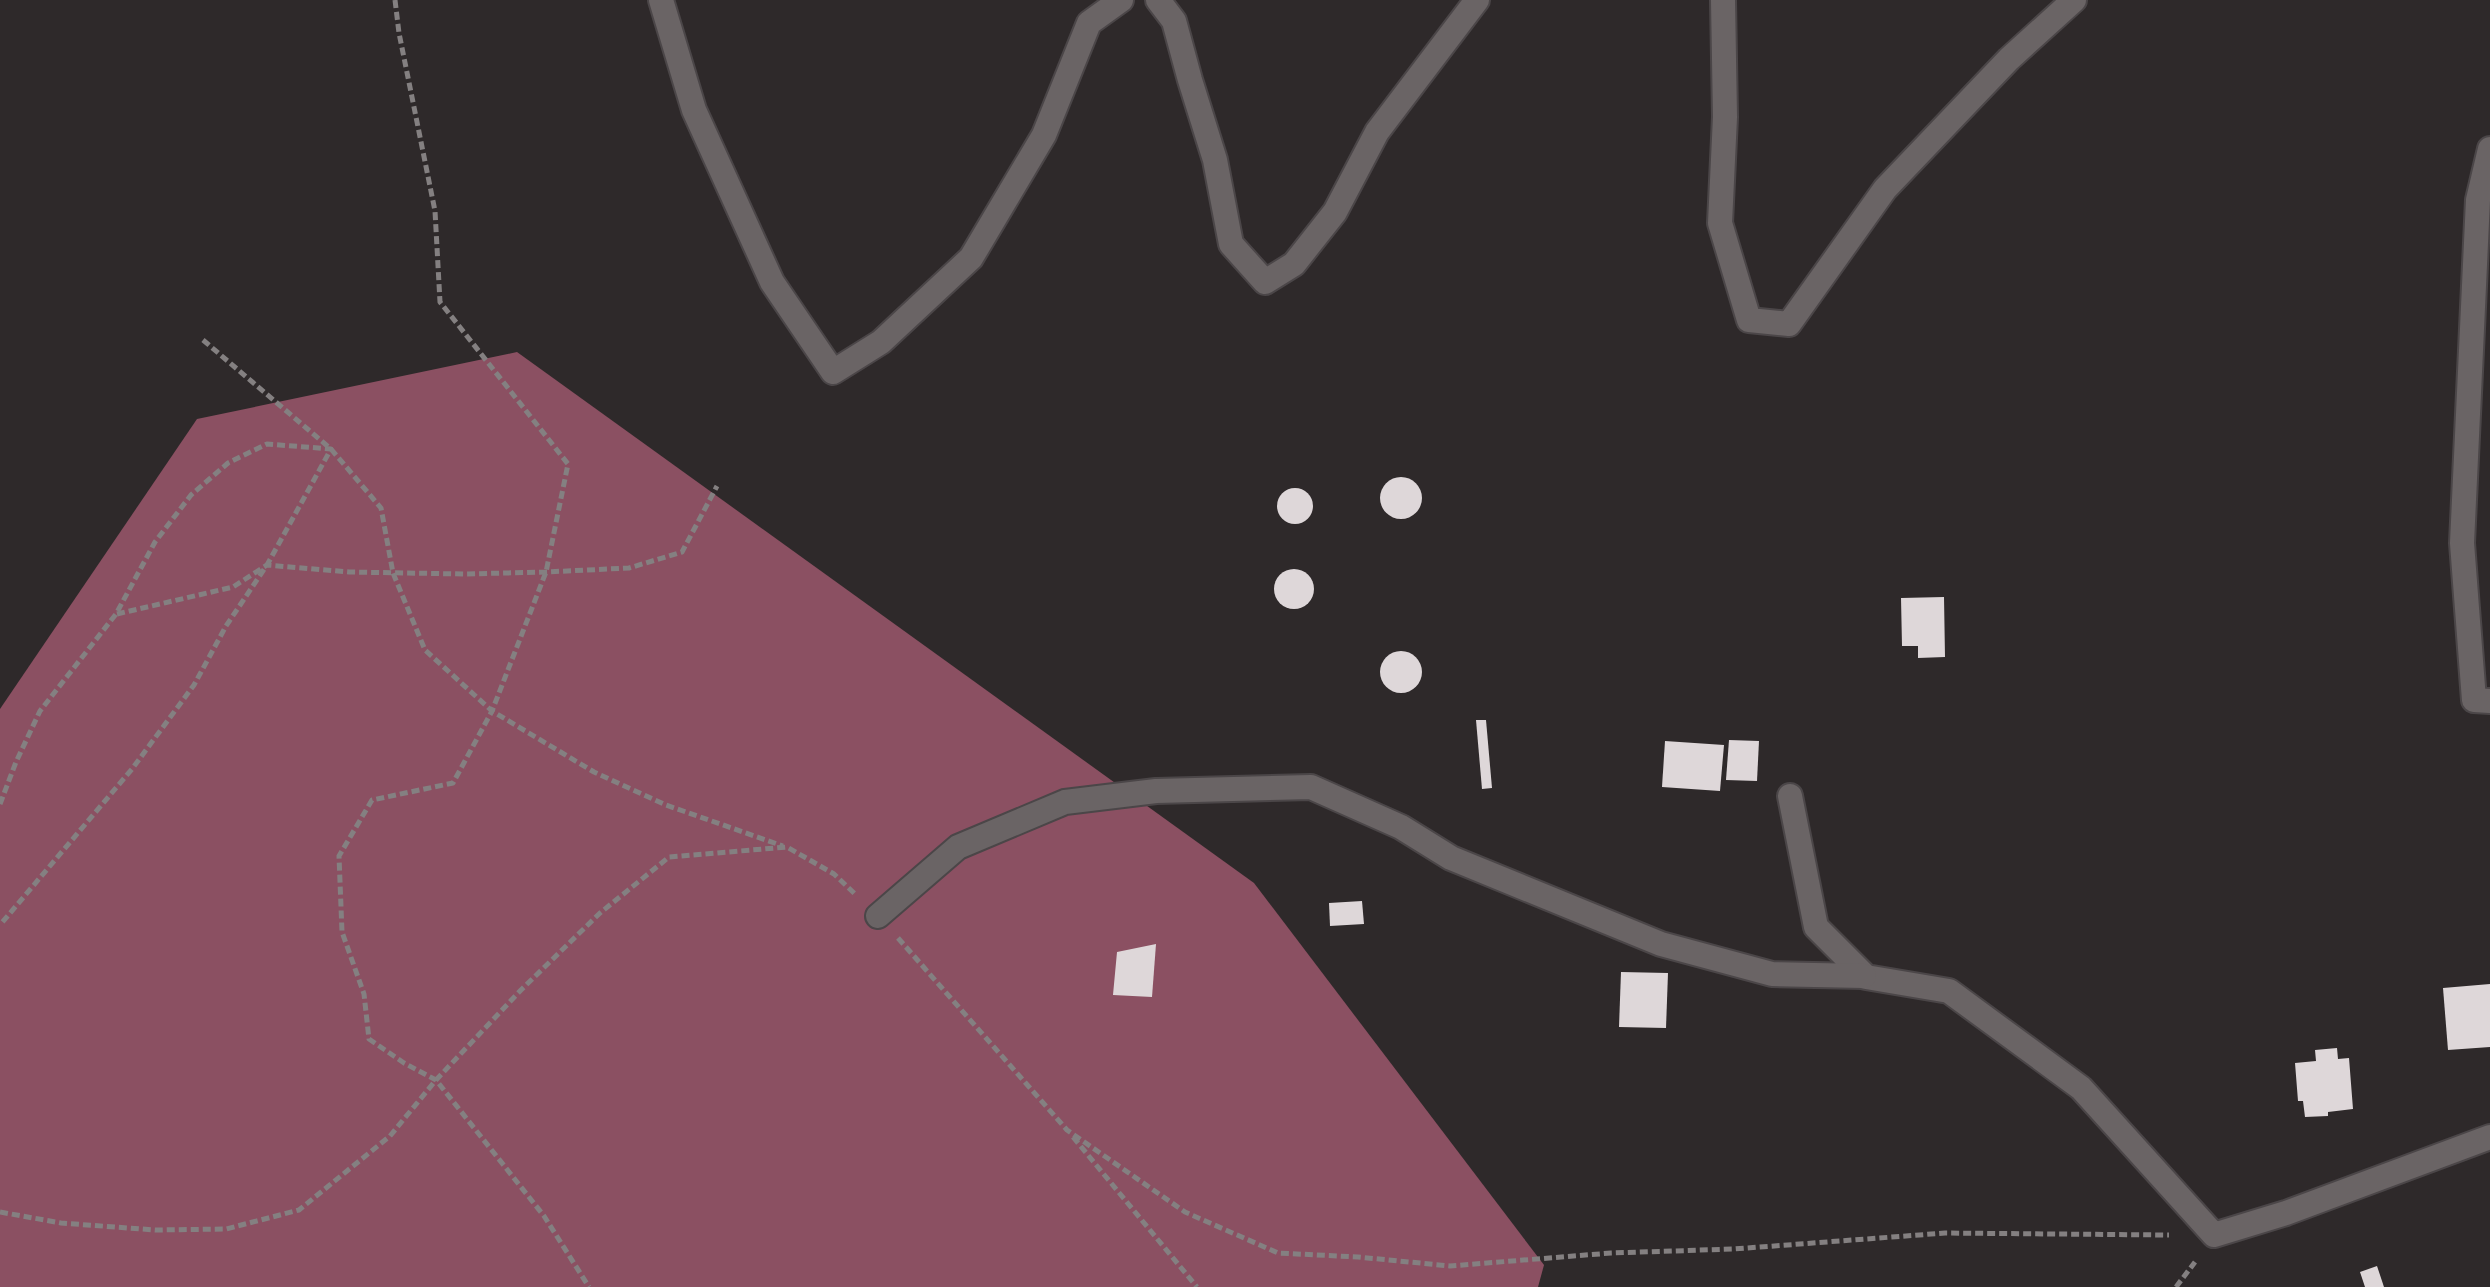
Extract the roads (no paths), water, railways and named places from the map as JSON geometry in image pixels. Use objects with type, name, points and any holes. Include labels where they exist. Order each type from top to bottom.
[{"type":"street","points":[[661,0],[694,110],[772,282],[833,372],[881,342],[971,258],[1044,135],[1089,23],[1121,0]]},
{"type":"street","points":[[1158,0],[1174,21],[1215,160],[1231,244],[1265,282],[1294,264],[1335,212],[1377,132],[1477,0]]},
{"type":"street","points":[[1723,0],[1725,117],[1720,223],[1749,320],[1789,324],[1885,189],[2009,59],[2074,0]]},
{"type":"street","points":[[2490,149],[2478,200],[2462,543],[2474,700],[2490,701]]},
{"type":"street","points":[[878,916],[958,847],[1065,802],[1156,791],[1311,787],[1401,827],[1451,858],[1661,944],[1772,974],[1864,976],[1949,991],[2081,1088],[2214,1235],[2286,1213],[2490,1137]]},
{"type":"street","points":[[1790,796],[1816,927],[1864,976]]}]
